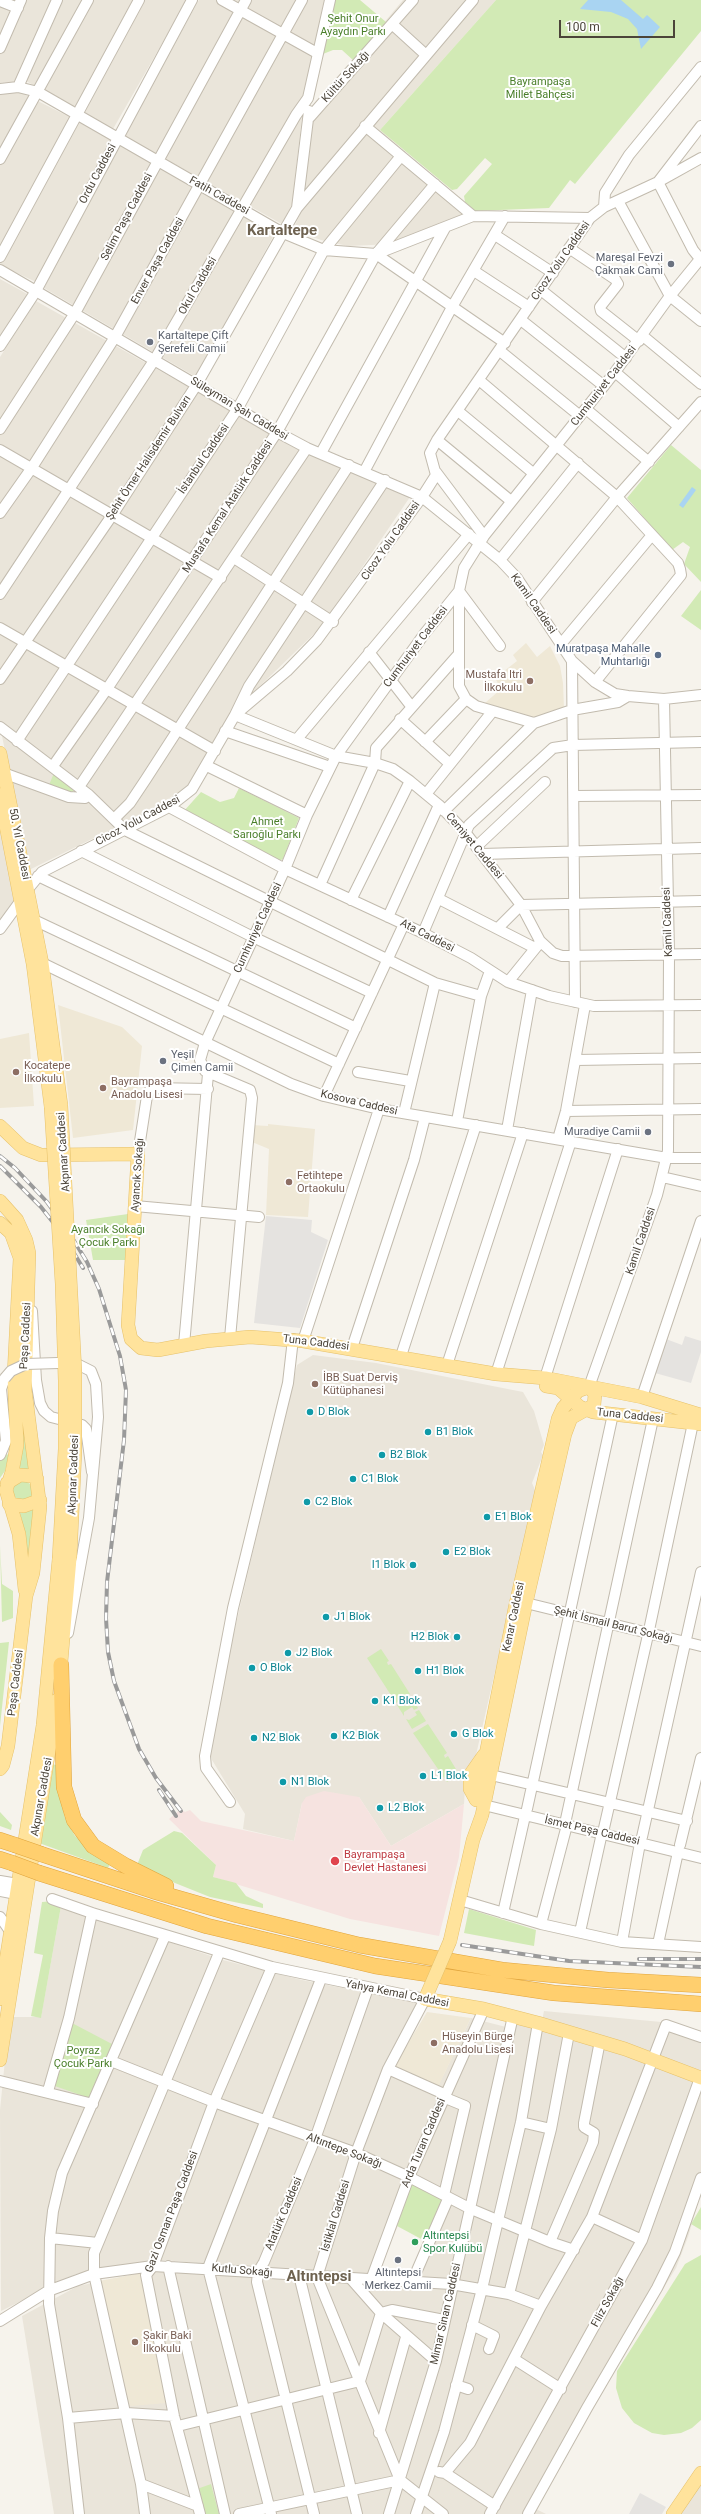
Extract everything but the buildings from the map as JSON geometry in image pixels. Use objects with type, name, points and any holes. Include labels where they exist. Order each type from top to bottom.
[{"type":"highway","points":[[61,1665],[64,1787],[71,1814],[79,1829],[98,1849],[146,1877],[237,1915]]},
{"type":"highway","points":[[0,1840],[146,1889],[237,1915],[352,1944],[455,1963],[569,1976],[701,1985]]},
{"type":"highway","points":[[6,1862],[201,1924],[375,1966],[554,1993],[701,2004]]},
{"type":"main road","name":"50. Yıl Caddesi","points":[[0,753],[6,774],[28,889]]},
{"type":"main road","name":"50. Yıl Caddesi","points":[[0,795],[19,903]]},
{"type":"main road","points":[[19,903],[28,889]]},
{"type":"main road","name":"Akpınar Caddesi","points":[[0,2060],[20,1889],[65,1559],[75,1445],[75,1371],[56,1106],[42,963],[28,889]]},
{"type":"main road","name":"Akpınar Caddesi","points":[[19,903],[33,964],[56,1106]]},
{"type":"main road","points":[[0,1126],[23,1148],[42,1155],[138,1154]]},
{"type":"main road","name":"Ayancık Sokağı","points":[[135,1344],[131,1339],[128,1325],[138,1154]]},
{"type":"main road","name":"Paşa Caddesi","points":[[0,1201],[18,1220],[26,1240],[29,1263],[29,1290],[25,1390],[37,1479]]},
{"type":"main road","name":"Paşa Caddesi","points":[[0,1223],[11,1233],[15,1240],[20,1268],[14,1374],[17,1445],[12,1472],[3,1484]]},
{"type":"main road","name":"Tuna Caddesi","points":[[135,1344],[142,1348],[158,1350],[230,1338],[298,1340],[401,1356],[447,1366],[496,1374],[507,1379],[589,1387],[642,1397],[698,1420]]},
{"type":"main road","points":[[544,1382],[557,1398],[561,1410],[572,1400],[578,1391],[589,1387],[595,1394],[595,1402],[592,1407],[585,1409]]},
{"type":"main road","name":"Tuna Caddesi","points":[[544,1382],[558,1388],[585,1409],[613,1414],[653,1418],[698,1420]]},
{"type":"main road","name":"Kenar Caddesi","points":[[425,1999],[450,1941],[482,1801],[491,1775],[526,1603],[566,1428],[571,1418],[585,1409]]},
{"type":"main road","name":"Kenar Caddesi","points":[[482,1801],[470,1789],[470,1775],[485,1754],[515,1608],[561,1410]]},
{"type":"main road","points":[[20,1475],[33,1476],[37,1479],[40,1500],[24,1506],[9,1504],[3,1484],[20,1475]]},
{"type":"main road","name":"Paşa Caddesi","points":[[0,1769],[3,1765],[8,1746],[26,1596],[33,1573],[40,1500]]},
{"type":"main road","name":"Paşa Caddesi","points":[[9,1504],[19,1534],[26,1596]]},
{"type":"main road","name":"Akpınar Caddesi","points":[[0,1999],[10,1931],[46,1777],[61,1665],[65,1559]]},
{"type":"main road","name":"Yahya Kemal Caddesi","points":[[425,1999],[484,2009],[538,2023],[600,2041],[701,2078]]},
{"type":"main road","points":[[674,2514],[700,2477]]},
{"type":"street","points":[[18,87],[57,0]]},
{"type":"street","points":[[0,159],[23,114],[38,92],[88,0]]},
{"type":"street","points":[[0,257],[139,0]]},
{"type":"street","name":"Ordu Caddesi","points":[[0,346],[36,291],[192,0]]},
{"type":"street","points":[[222,0],[282,35],[317,53]]},
{"type":"street","name":"Selim Paşa Caddesi","points":[[0,429],[75,313],[246,0]]},
{"type":"street","name":"Enver Paşa Caddesi","points":[[0,513],[31,469],[115,336],[200,186],[302,0]]},
{"type":"street","name":"Okul Caddesi","points":[[0,594],[70,491],[155,359],[296,115],[308,98],[330,0]]},
{"type":"street","name":"Kültür Sokağı","points":[[310,117],[413,0]]},
{"type":"street","points":[[297,208],[473,0]]},
{"type":"street","points":[[0,1],[20,4],[0,48]]},
{"type":"street","points":[[392,24],[426,55]]},
{"type":"street","points":[[604,207],[605,193],[628,155],[701,67]]},
{"type":"street","name":"Fatih Caddesi","points":[[0,89],[18,87],[38,92],[77,116],[243,209],[282,233],[324,250],[376,254],[473,216],[590,218]]},
{"type":"street","name":"Kültür Sokağı","points":[[297,208],[310,117],[308,98]]},
{"type":"street","points":[[365,126],[473,216]]},
{"type":"street","points":[[701,126],[658,182],[693,250],[701,259]]},
{"type":"street","name":"İstanbul Caddesi","points":[[17,741],[238,408],[324,250],[401,156]]},
{"type":"street","name":"Cicoz Yolu Caddesi","points":[[28,889],[38,876],[81,851],[169,807],[192,789],[207,766],[225,731],[236,714],[260,694],[318,640],[333,622],[422,497],[436,472],[430,454],[437,440],[522,320],[529,307],[590,218],[604,207],[658,182],[701,158]]},
{"type":"street","name":"Mustafa Kemal Atatürk Caddesi","points":[[53,766],[193,561],[277,432],[376,254],[435,184]]},
{"type":"street","points":[[618,201],[670,296],[701,321]]},
{"type":"street","name":"Şehit Ömer Halisdemir Bulvarı","points":[[0,679],[113,514],[197,384],[297,208]]},
{"type":"street","points":[[364,472],[452,307],[505,216]]},
{"type":"street","points":[[321,453],[445,228]]},
{"type":"street","points":[[495,235],[553,273]]},
{"type":"street","points":[[569,248],[615,279],[618,284],[600,307],[601,311],[641,338],[701,384]]},
{"type":"street","points":[[376,254],[452,307],[583,413],[649,462]]},
{"type":"street","name":"Cumhuriyet Caddesi","points":[[208,1074],[201,1066],[200,1060],[206,1043],[285,869],[306,815],[336,756],[425,633],[459,591],[464,568],[482,539],[533,472],[583,413],[641,338],[670,296],[701,259]]},
{"type":"street","name":"Süleyman Şah Caddesi","points":[[0,270],[155,359],[277,432],[307,448],[422,497],[469,534],[482,539]]},
{"type":"street","points":[[474,271],[529,307]]},
{"type":"street","points":[[541,290],[626,358]]},
{"type":"street","points":[[522,320],[604,386]]},
{"type":"street","points":[[615,372],[679,427]]},
{"type":"street","points":[[479,380],[557,444],[617,497],[678,563],[681,575],[594,682]]},
{"type":"street","points":[[532,602],[617,497],[701,402]]},
{"type":"street","points":[[458,411],[533,472]]},
{"type":"street","points":[[437,440],[511,501]]},
{"type":"street","points":[[79,787],[307,448]]},
{"type":"street","points":[[0,450],[31,469],[113,514],[221,578]]},
{"type":"street","points":[[500,560],[578,463]]},
{"type":"street","points":[[115,818],[130,803],[349,465]]},
{"type":"street","points":[[436,472],[451,488],[482,539]]},
{"type":"street","points":[[236,714],[249,686],[305,604],[385,480]]},
{"type":"street","points":[[297,739],[469,534]]},
{"type":"street","points":[[561,644],[652,535]]},
{"type":"street","name":"Kamil Caddesi","points":[[482,539],[517,578],[572,662],[594,682],[615,694],[664,699],[670,1006],[667,1158],[662,1177],[589,1387]]},
{"type":"street","points":[[234,558],[333,622]]},
{"type":"street","points":[[459,591],[500,646]]},
{"type":"street","points":[[459,591],[457,656],[459,686],[466,699],[476,706],[492,712],[534,723]]},
{"type":"street","points":[[0,628],[215,751]]},
{"type":"street","points":[[369,652],[411,706]]},
{"type":"street","points":[[320,885],[376,763],[376,748],[411,706],[457,656]]},
{"type":"street","points":[[572,662],[574,796],[573,956],[575,1002]]},
{"type":"street","points":[[249,686],[260,694]]},
{"type":"street","points":[[664,699],[701,695]]},
{"type":"street","points":[[388,917],[442,808],[534,723],[572,710],[618,702],[628,696]]},
{"type":"street","points":[[425,742],[466,699]]},
{"type":"street","points":[[426,794],[492,712]]},
{"type":"street","name":"Cemiyet Caddesi","points":[[236,714],[336,756],[376,763],[393,769],[410,781],[442,808],[465,832],[521,905],[538,945]]},
{"type":"street","points":[[400,719],[450,764]]},
{"type":"street","points":[[0,727],[89,795],[115,818],[125,830],[435,983],[482,996]]},
{"type":"street","points":[[225,731],[330,767]]},
{"type":"street","points":[[423,933],[439,899],[469,825],[553,748],[573,745],[701,742]]},
{"type":"street","points":[[207,766],[306,815]]},
{"type":"street","points":[[6,774],[69,797],[77,798],[89,795]]},
{"type":"street","points":[[351,900],[410,781]]},
{"type":"street","points":[[479,850],[545,782]]},
{"type":"street","points":[[574,796],[701,795]]},
{"type":"street","name":"Ata Caddesi","points":[[169,807],[285,869],[423,933],[508,982],[585,1005],[603,1007],[701,1005]]},
{"type":"street","points":[[479,850],[701,848]]},
{"type":"street","points":[[81,851],[253,937],[372,993]]},
{"type":"street","points":[[38,876],[237,973],[356,1028]]},
{"type":"street","points":[[439,899],[498,928],[562,956],[701,954]]},
{"type":"street","points":[[498,928],[521,905],[701,901]]},
{"type":"street","points":[[0,928],[19,903]]},
{"type":"street","points":[[34,920],[339,1064]]},
{"type":"street","points":[[324,1096],[404,924]]},
{"type":"street","points":[[508,982],[538,945]]},
{"type":"street","name":"Kosova Caddesi","points":[[42,963],[290,1084],[324,1096],[379,1109],[667,1158],[701,1158]]},
{"type":"street","points":[[457,1122],[482,996],[490,971]]},
{"type":"street","points":[[404,1113],[410,1081],[435,983]]},
{"type":"street","points":[[507,1130],[532,990]]},
{"type":"street","points":[[558,1139],[566,1111],[585,1005]]},
{"type":"street","points":[[576,1060],[701,1058]]},
{"type":"street","points":[[358,1072],[410,1081]]},
{"type":"street","points":[[184,1345],[208,1089],[208,1074],[245,1088],[252,1094],[230,1338]]},
{"type":"street","name":"Ayancık Sokağı","points":[[138,1154],[147,1096],[151,1088],[208,1089]]},
{"type":"street","points":[[230,1802],[206,1768],[205,1756],[233,1608],[298,1340],[379,1109]]},
{"type":"street","points":[[566,1111],[701,1109]]},
{"type":"street","points":[[352,1348],[414,1160],[425,1117]]},
{"type":"street","points":[[401,1356],[476,1125]]},
{"type":"street","points":[[447,1366],[523,1133]]},
{"type":"street","points":[[496,1374],[571,1141]]},
{"type":"street","points":[[544,1382],[618,1149]]},
{"type":"street","points":[[662,1177],[701,1186]]},
{"type":"street","points":[[135,1206],[259,1217]]},
{"type":"street","points":[[642,1397],[701,1221]]},
{"type":"street","points":[[29,1290],[40,1403],[44,1411],[51,1416],[82,1425],[86,1429],[88,1457],[94,1477]]},
{"type":"street","points":[[0,1455],[6,1441],[1,1389],[5,1378],[11,1371],[26,1364],[58,1363],[87,1368],[94,1377],[98,1417],[94,1477],[82,1564],[61,1665]]},
{"type":"street","points":[[503,1914],[613,1414]]},
{"type":"street","points":[[541,1924],[566,1822],[653,1418]]},
{"type":"street","points":[[580,1932],[698,1420]]},
{"type":"street","points":[[622,1942],[641,1840],[701,1572]]},
{"type":"street","name":"Şehit İsmail Barut Sokağı","points":[[526,1603],[648,1635],[701,1646]]},
{"type":"street","points":[[658,1944],[679,1849],[698,1783],[701,1758]]},
{"type":"street","points":[[491,1775],[532,1786],[687,1821]]},
{"type":"street","name":"İsmet Paşa Caddesi","points":[[482,1801],[679,1849],[701,1851]]},
{"type":"street","name":"İsmet Paşa Caddesi","points":[[679,1849],[701,1858]]},
{"type":"street","points":[[0,1881],[20,1889]]},
{"type":"street","points":[[0,1891],[20,1889]]},
{"type":"street","name":"Yahya Kemal Caddesi","points":[[52,1899],[92,1914],[272,1968],[425,1999]]},
{"type":"street","points":[[460,1900],[503,1914],[541,1924],[622,1942],[701,1947]]},
{"type":"street","points":[[48,2091],[69,2018],[92,1914]]},
{"type":"street","points":[[0,1917],[10,1931]]},
{"type":"street","points":[[79,2514],[68,2418],[48,2291],[50,2238],[53,2211],[62,2173],[165,1936]]},
{"type":"street","points":[[145,2514],[141,2484],[94,2274],[94,2253],[163,2082],[219,1953]]},
{"type":"street","name":"Gazi Osman Paşa Caddesi","points":[[199,2510],[178,2426],[174,2416],[146,2275],[153,2266],[214,2102],[272,1968]]},
{"type":"street","points":[[270,2511],[208,2268],[267,2121],[321,1979]]},
{"type":"street","name":"Atatürk Caddesi","points":[[314,2514],[256,2282],[258,2272],[264,2262],[315,2139],[368,1988]]},
{"type":"street","name":"İstiklal Caddesi","points":[[317,2277],[356,2153],[388,2069],[425,1999]]},
{"type":"street","name":"Arda Turan Caddesi","points":[[371,2280],[409,2177],[484,2009]]},
{"type":"street","name":"Mimar Sinan Caddesi","points":[[389,2514],[436,2361],[451,2284],[471,2209],[513,2016]]},
{"type":"street","points":[[416,2514],[431,2471],[482,2289],[521,2122],[538,2023]]},
{"type":"street","points":[[446,2474],[470,2443],[541,2306],[592,2217],[651,2059],[666,2025],[701,2036]]},
{"type":"street","points":[[509,2294],[551,2129],[569,2033]]},
{"type":"street","points":[[550,2242],[593,2142],[594,2133],[584,2127],[584,2123],[600,2041]]},
{"type":"street","name":"Altıntepe Sokağı","points":[[111,2061],[214,2102],[356,2153],[409,2177],[471,2209],[550,2242],[574,2250]]},
{"type":"street","points":[[388,2069],[465,2106],[446,2197],[412,2282]]},
{"type":"street","name":"Filiz Sokağı","points":[[493,2510],[642,2240],[701,2078]]},
{"type":"street","points":[[0,2081],[48,2091],[93,2104]]},
{"type":"street","points":[[521,2122],[551,2129]]},
{"type":"street","points":[[531,2513],[587,2408],[657,2288],[674,2252],[701,2178]]},
{"type":"street","points":[[592,2217],[642,2240]]},
{"type":"street","points":[[50,2238],[98,2243]]},
{"type":"street","name":"Kutlu Sokağı","points":[[0,2321],[48,2291],[94,2274],[153,2266],[208,2268],[317,2277],[451,2284],[509,2294],[541,2306]]},
{"type":"street","points":[[168,2266],[226,2514]]},
{"type":"street","points":[[299,2275],[357,2514]]},
{"type":"street","points":[[317,2277],[360,2381],[379,2433],[400,2480],[422,2499],[443,2514]]},
{"type":"street","points":[[351,2279],[381,2313],[436,2361]]},
{"type":"street","points":[[381,2313],[392,2310],[444,2320]]},
{"type":"street","points":[[360,2381],[381,2313]]},
{"type":"street","points":[[472,2325],[494,2336],[489,2349]]},
{"type":"street","points":[[379,2433],[406,2336]]},
{"type":"street","points":[[514,2359],[561,2389]]},
{"type":"street","points":[[178,2426],[360,2381]]},
{"type":"street","points":[[456,2385],[468,2389]]},
{"type":"street","points":[[68,2418],[126,2414],[174,2416]]},
{"type":"street","points":[[431,2471],[446,2474],[493,2510]]},
{"type":"street","points":[[239,2514],[270,2511],[351,2490],[400,2480]]},
{"type":"street","points":[[141,2484],[199,2510]]},
{"type":"shaded area","points":[[0,0],[187,0],[113,129],[26,81],[0,83]]},
{"type":"shaded area","points":[[199,0],[324,0],[305,91],[292,204],[282,224],[124,136]]},
{"type":"shaded area","points":[[403,0],[496,0],[380,130],[475,211],[394,244],[348,246],[321,240],[293,230],[300,214],[315,105]]},
{"type":"shaded area","points":[[0,93],[22,93],[113,139],[36,282],[0,265]]},
{"type":"shaded area","points":[[119,144],[274,235],[196,377],[44,288]]},
{"type":"shaded area","points":[[0,279],[29,295],[0,340]]},
{"type":"shaded area","points":[[36,301],[297,448],[410,497],[322,626],[232,713],[189,785],[153,809],[29,870],[0,726],[0,357]]},
{"type":"shaded area","name":"Mustafa Itri İlkokulu","points":[[526,643],[537,657],[550,646],[560,666],[563,683],[564,709],[536,718],[485,703],[501,689],[495,678],[517,661],[513,655]]},
{"type":"shaded area","points":[[0,826],[15,901],[0,919]]},
{"type":"shaded area","name":"Bayrampaşa Anadolu Lisesi","points":[[58,1005],[122,1027],[142,1046],[133,1130],[73,1138]]},
{"type":"shaded area","name":"Kocatepe İlkokulu","points":[[29,1033],[34,1106],[0,1108],[0,1039]]},
{"type":"shaded area","name":"Fetihtepe Ortaokulu","points":[[268,1124],[315,1129],[308,1217],[266,1215],[269,1149],[252,1142],[252,1125],[268,1126]]},
{"type":"shaded area","points":[[266,1216],[312,1220],[311,1232],[328,1240],[300,1328],[254,1323]]},
{"type":"shaded area","points":[[685,1336],[701,1341],[701,1352],[691,1383],[655,1373],[666,1339],[682,1345]]},
{"type":"shaded area","points":[[313,1355],[376,1363],[523,1392],[534,1411],[544,1445],[541,1452],[543,1455],[532,1483],[535,1490],[535,1496],[476,1755],[466,1771],[464,1804],[391,1846],[359,1797],[302,1803],[294,1841],[243,1829],[245,1814],[212,1760],[210,1753],[230,1649],[297,1365]]},
{"type":"shaded area","name":"Bayrampaşa Devlet Hastanesi","points":[[324,1791],[359,1797],[391,1846],[464,1804],[459,1857],[439,1936],[350,1919],[213,1877],[216,1865],[169,1819],[181,1809],[185,1812],[190,1810],[201,1821],[294,1841],[302,1803],[306,1797]]},
{"type":"shaded area","points":[[61,1906],[223,1960],[302,1980],[419,2003],[385,2067],[315,2273],[162,2260],[76,2274],[1,2311],[0,2110],[5,2060],[14,2017],[41,2017]]},
{"type":"shaded area","points":[[544,2011],[672,2023],[701,2034],[701,2075],[542,2021]]},
{"type":"shaded area","name":"Hüseyin Bürge Anadolu Lisesi","points":[[427,2012],[471,2018],[439,2085],[435,2086],[393,2068]]},
{"type":"shaded area","points":[[471,2018],[506,2027],[450,2280],[416,2279],[425,2241],[412,2183],[397,2228],[376,2276],[321,2273],[362,2147],[393,2068],[435,2086],[439,2084]]},
{"type":"shaded area","points":[[514,2023],[607,2048],[682,2077],[701,2086],[701,2193],[688,2237],[676,2268],[617,2364],[536,2509],[546,2514],[54,2514],[22,2316],[78,2286],[142,2273],[184,2270],[453,2286]]},
{"type":"shaded area","name":"Şakir Baki İlkokulu","points":[[142,2273],[168,2403],[130,2406],[99,2281]]},
{"type":"shaded area","points":[[701,2479],[701,2514],[679,2514]]},
{"type":"shaded area","points":[[640,2493],[666,2507],[662,2514],[629,2514]]},
{"type":"green space","name":"Şehit Onur Ayaydın Parkı","points":[[334,0],[360,0],[386,22],[354,61],[342,50],[333,50],[323,54]]},
{"type":"green space","name":"Bayrampaşa Millet Bahçesi","points":[[496,0],[701,0],[701,31],[575,184],[570,180],[549,208],[475,211],[465,202],[464,196],[492,164],[485,158],[457,189],[452,190],[380,130]]},
{"type":"green space","points":[[671,445],[701,470],[701,582],[684,564],[690,547],[683,542],[672,550],[627,498]]},
{"type":"green space","points":[[701,590],[701,630],[681,616]]},
{"type":"green space","points":[[54,773],[74,788],[73,792],[70,793],[49,785]]},
{"type":"green space","name":"Ahmet Sarıoğlu Parkı","points":[[239,788],[299,818],[283,859],[279,861],[184,811],[201,792],[220,802],[234,798]]},
{"type":"green space","name":"Ayancık Sokağı Çocuk Parkı","points":[[128,1214],[126,1260],[93,1260],[86,1220]]},
{"type":"green space","points":[[22,1419],[31,1471],[19,1469]]},
{"type":"green space","points":[[6,1454],[9,1455],[5,1471],[0,1478],[0,1461]]},
{"type":"green space","points":[[23,1481],[30,1484],[33,1491],[30,1498],[23,1501],[16,1498],[13,1491],[16,1484]]},
{"type":"green space","points":[[35,1509],[28,1569],[24,1531],[20,1513]]},
{"type":"green space","points":[[0,1545],[2,1584],[13,1591],[13,1618],[2,1622]]},
{"type":"green space","points":[[9,1642],[0,1726],[0,1643]]},
{"type":"green space","points":[[381,1649],[389,1661],[387,1662],[388,1665],[391,1664],[410,1694],[396,1703],[367,1658]]},
{"type":"green space","points":[[411,1697],[418,1708],[414,1710],[412,1707],[404,1712],[404,1716],[397,1705]]},
{"type":"green space","points":[[419,1710],[426,1721],[412,1729],[406,1719],[409,1720],[417,1715],[415,1712]]},
{"type":"green space","points":[[428,1724],[447,1753],[444,1755],[445,1758],[448,1756],[459,1774],[447,1782],[413,1733]]},
{"type":"green space","points":[[52,1764],[56,1765],[61,1802],[65,1818],[75,1836],[110,1864],[108,1868],[39,1843]]},
{"type":"green space","points":[[0,1812],[12,1825],[11,1830],[0,1826]]},
{"type":"green space","points":[[174,1831],[182,1833],[216,1865],[213,1877],[236,1883],[246,1896],[263,1904],[263,1908],[210,1897],[140,1869],[137,1865],[143,1850]]},
{"type":"green space","points":[[54,1901],[61,1906],[41,2018],[31,2016],[43,1955],[34,1953],[42,1902]]},
{"type":"green space","points":[[469,1909],[536,1930],[534,1946],[464,1933]]},
{"type":"green space","name":"Poyraz Çocuk Parkı","points":[[72,2023],[112,2044],[89,2098],[52,2085]]},
{"type":"green space","points":[[412,2182],[445,2199],[425,2241],[397,2226]]},
{"type":"green space","points":[[701,2207],[701,2230],[691,2224]]},
{"type":"green space","points":[[701,2255],[701,2420],[692,2428],[681,2433],[664,2435],[652,2433],[634,2423],[622,2408],[616,2388],[617,2371],[685,2264]]},
{"type":"green space","points":[[211,2484],[219,2514],[203,2514],[197,2489]]},
{"type":"water","points":[[588,0],[621,0],[643,19],[647,15],[660,27],[641,49],[637,29],[628,19],[611,12],[580,9]]},
{"type":"water","points":[[692,487],[696,490],[683,508],[679,505]]},
{"type":"railway","points":[[0,1156],[15,1168],[47,1202],[68,1231],[87,1262],[99,1289],[120,1356],[126,1390],[124,1440],[107,1582],[106,1618],[108,1652],[114,1681],[139,1749],[156,1778],[181,1811]]},
{"type":"railway","points":[[0,1166],[41,1207],[63,1235],[83,1268]]},
{"type":"railway","points":[[159,1790],[176,1816]]},
{"type":"railway","points":[[462,1945],[569,1961],[701,1967]]},
{"type":"railway","points":[[639,1959],[701,1959]]},
{"type":"place","name":"Mareşal Fevzi Çakmak Cami","points":[[671,264]]},
{"type":"place","name":"Kartaltepe Çift Şerefeli Camii","points":[[150,342]]},
{"type":"place","name":"Muratpaşa Mahalle Muhtarlığı","points":[[658,655]]},
{"type":"place","name":"Mustafa Itri İlkokulu","points":[[530,681]]},
{"type":"place","name":"Yeşil Çimen Camii","points":[[163,1061]]},
{"type":"place","name":"Kocatepe İlkokulu","points":[[16,1072]]},
{"type":"place","name":"Bayrampaşa Anadolu Lisesi","points":[[103,1088]]},
{"type":"place","name":"Muradiye Camii","points":[[648,1132]]},
{"type":"place","name":"Fetihtepe Ortaokulu","points":[[289,1182]]},
{"type":"place","name":"İBB Suat Derviş Kütüphanesi","points":[[315,1384]]},
{"type":"place","name":"D Blok","points":[[310,1412]]},
{"type":"place","name":"B1 Blok","points":[[428,1432]]},
{"type":"place","name":"B2 Blok","points":[[382,1455]]},
{"type":"place","name":"C1 Blok","points":[[353,1479]]},
{"type":"place","name":"C2 Blok","points":[[307,1502]]},
{"type":"place","name":"E1 Blok","points":[[487,1517]]},
{"type":"place","name":"E2 Blok","points":[[446,1552]]},
{"type":"place","name":"I1 Blok","points":[[413,1565]]},
{"type":"place","name":"J1 Blok","points":[[326,1617]]},
{"type":"place","name":"H2 Blok","points":[[457,1637]]},
{"type":"place","name":"J2 Blok","points":[[288,1653]]},
{"type":"place","name":"O Blok","points":[[252,1668]]},
{"type":"place","name":"H1 Blok","points":[[418,1671]]},
{"type":"place","name":"K1 Blok","points":[[375,1701]]},
{"type":"place","name":"G Blok","points":[[454,1734]]},
{"type":"place","name":"K2 Blok","points":[[334,1736]]},
{"type":"place","name":"N2 Blok","points":[[254,1738]]},
{"type":"place","name":"L1 Blok","points":[[423,1776]]},
{"type":"place","name":"N1 Blok","points":[[283,1782]]},
{"type":"place","name":"L2 Blok","points":[[380,1808]]},
{"type":"place","name":"Bayrampaşa Devlet Hastanesi","points":[[335,1861]]},
{"type":"place","name":"Hüseyin Bürge Anadolu Lisesi","points":[[434,2043]]},
{"type":"place","name":"Altıntepsi Spor Kulübü","points":[[415,2242]]},
{"type":"place","name":"Altıntepsi Merkez Camii","points":[[398,2260]]},
{"type":"place","name":"Şakir Baki İlkokulu","points":[[135,2342]]},
{"type":"district","name":"Kartaltepe","points":[[282,231]]},
{"type":"district","name":"Altıntepsi","points":[[319,2277]]}]
